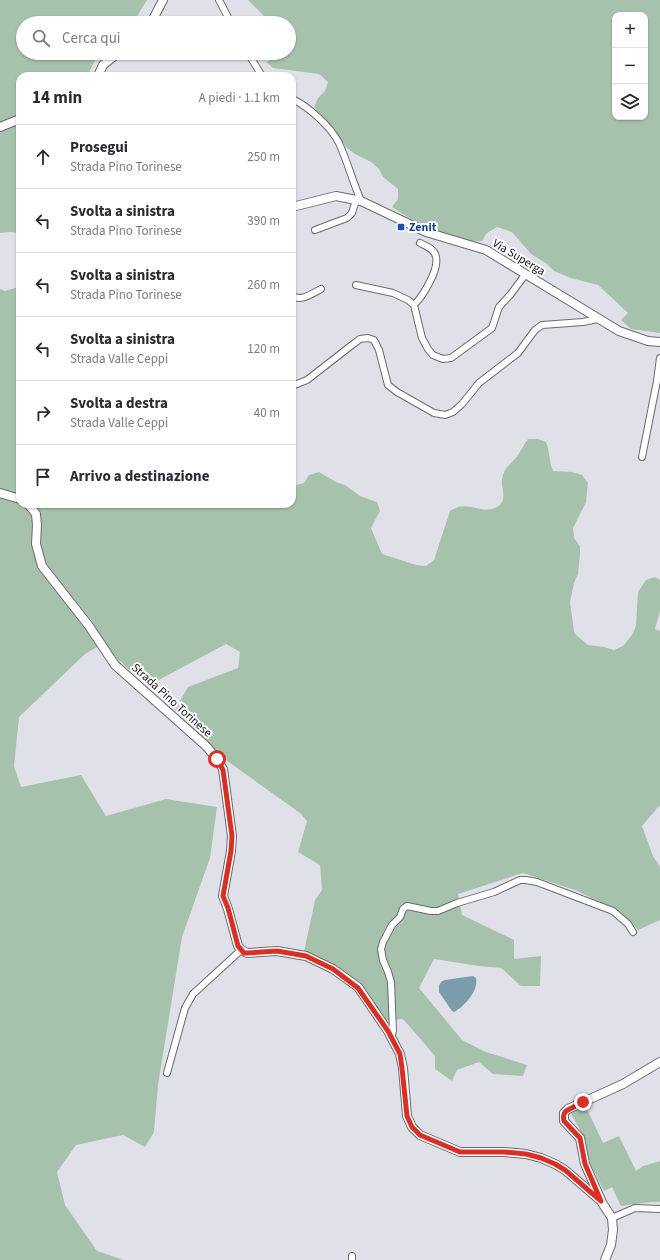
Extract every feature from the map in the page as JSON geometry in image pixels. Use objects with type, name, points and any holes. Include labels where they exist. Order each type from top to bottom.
[{"type":"street","points":[[155,16],[163,0]]},
{"type":"street","points":[[219,0],[228,16]]},
{"type":"street","points":[[100,72],[103,65],[109,60]]},
{"type":"street","points":[[252,60],[260,72]]},
{"type":"street","points":[[296,101],[321,120],[338,142],[358,200],[352,213],[347,218],[315,230]]},
{"type":"street","points":[[0,127],[16,121]]},
{"type":"street","name":"Via Superga","points":[[296,205],[336,196],[358,200],[426,232],[486,250],[618,331],[648,341],[660,342]]},
{"type":"street","points":[[414,305],[421,298],[429,284],[436,265],[436,257],[433,250],[420,243]]},
{"type":"street","points":[[356,285],[393,293],[408,300],[414,305],[422,338],[433,355],[443,359],[451,358],[492,328],[499,307],[525,275]]},
{"type":"street","points":[[296,298],[302,299],[321,289]]},
{"type":"street","points":[[296,384],[307,380],[360,339],[368,338],[374,340],[379,350],[388,385],[434,413],[444,415],[453,412],[462,404],[479,383],[518,353],[535,330],[542,325],[598,320]]},
{"type":"street","points":[[642,457],[660,358]]},
{"type":"street","points":[[0,492],[16,498]]},
{"type":"street","name":"Strada Pino Torinese","points":[[31,508],[36,514],[36,544],[42,566],[89,626],[115,665],[206,746],[217,759],[223,770],[232,836],[231,851],[223,896],[228,908],[238,946],[241,950]]},
{"type":"street","points":[[391,1038],[393,1031],[391,982],[382,960],[381,949],[389,930],[402,913],[405,906],[409,905],[431,911],[438,911],[456,903],[494,892],[520,880],[526,880],[537,882],[613,911],[628,924],[633,932]]},
{"type":"street","points":[[167,1073],[185,1008],[193,994],[241,950],[244,953],[277,951],[306,956],[333,969],[358,988],[391,1038],[400,1054],[407,1116],[412,1127],[420,1135],[460,1152],[504,1152],[526,1154],[541,1158],[565,1170],[601,1201]]},
{"type":"street","points":[[606,1260],[613,1230],[612,1218],[601,1201],[585,1164],[580,1138],[564,1121],[564,1113],[568,1109],[623,1084],[660,1062]]},
{"type":"street","points":[[612,1218],[636,1208],[660,1209]]},
{"type":"green space","points":[[0,0],[147,0],[137,16],[16,16],[16,60],[95,60],[89,72],[16,72],[16,119],[0,125]]},
{"type":"green space","points":[[248,0],[660,0],[660,333],[631,329],[621,320],[628,313],[598,285],[571,278],[554,271],[547,264],[531,254],[512,232],[497,227],[487,233],[482,241],[459,239],[435,231],[411,219],[392,207],[398,199],[398,189],[383,177],[379,169],[371,162],[347,148],[314,107],[318,98],[325,91],[328,82],[319,74],[273,68],[266,62],[270,60],[296,60],[296,16],[264,16]]},
{"type":"green space","points":[[16,123],[16,233],[0,233],[0,129]]},
{"type":"green space","points":[[16,288],[16,494],[0,488],[0,289],[5,291]]},
{"type":"green space","points":[[528,439],[538,439],[546,442],[553,471],[572,472],[582,475],[588,483],[586,502],[573,528],[574,538],[580,546],[578,574],[574,583],[570,602],[574,631],[576,635],[588,645],[614,650],[623,646],[632,635],[636,626],[638,592],[646,580],[655,577],[660,580],[660,611],[655,629],[660,631],[660,807],[659,806],[642,826],[653,856],[660,867],[660,920],[638,930],[619,911],[575,890],[523,873],[458,894],[462,915],[514,940],[514,959],[541,956],[540,986],[521,986],[501,968],[434,959],[419,988],[462,1040],[486,1052],[527,1065],[523,1076],[493,1074],[479,1062],[457,1070],[452,1081],[435,1069],[435,1056],[403,1019],[386,1020],[360,982],[326,962],[304,952],[315,900],[322,890],[320,865],[298,852],[307,821],[300,813],[223,758],[175,710],[188,687],[238,668],[240,652],[226,644],[155,682],[144,682],[118,660],[92,621],[45,564],[40,544],[40,513],[36,508],[296,508],[296,485],[304,483],[309,475],[319,472],[336,482],[345,485],[360,496],[377,502],[380,511],[371,528],[382,554],[416,565],[426,566],[434,560],[450,511],[463,506],[486,510],[495,508],[502,502],[502,480],[504,471],[518,455]]},
{"type":"green space","points":[[0,496],[16,502],[16,508],[27,508],[33,515],[33,544],[39,568],[86,628],[97,647],[85,654],[19,717],[14,766],[21,787],[81,775],[106,816],[166,799],[217,807],[210,858],[182,937],[158,1085],[154,1132],[145,1147],[123,1135],[76,1145],[57,1172],[65,1205],[97,1251],[124,1260],[0,1260]]},
{"type":"green space","points":[[585,1105],[603,1143],[619,1136],[636,1171],[643,1166],[660,1161],[660,1202],[621,1206],[612,1187],[604,1191],[590,1163],[584,1137],[570,1112]]},
{"type":"water","points":[[473,976],[476,978],[475,988],[467,1002],[454,1012],[452,1011],[439,992],[439,985],[445,980]]},
{"type":"place","name":"Zenit","points":[[401,227]]},
{"type":"route","points":[[217,759],[223,770],[232,836],[231,851],[223,896],[228,908],[238,946],[244,953],[277,951],[306,956],[333,969],[358,988],[388,1031],[400,1054],[407,1116],[412,1127],[420,1135],[460,1152],[504,1152],[526,1154],[541,1158],[565,1170],[601,1201],[585,1164],[580,1138],[563,1118],[564,1113],[568,1109],[583,1102]]}]
